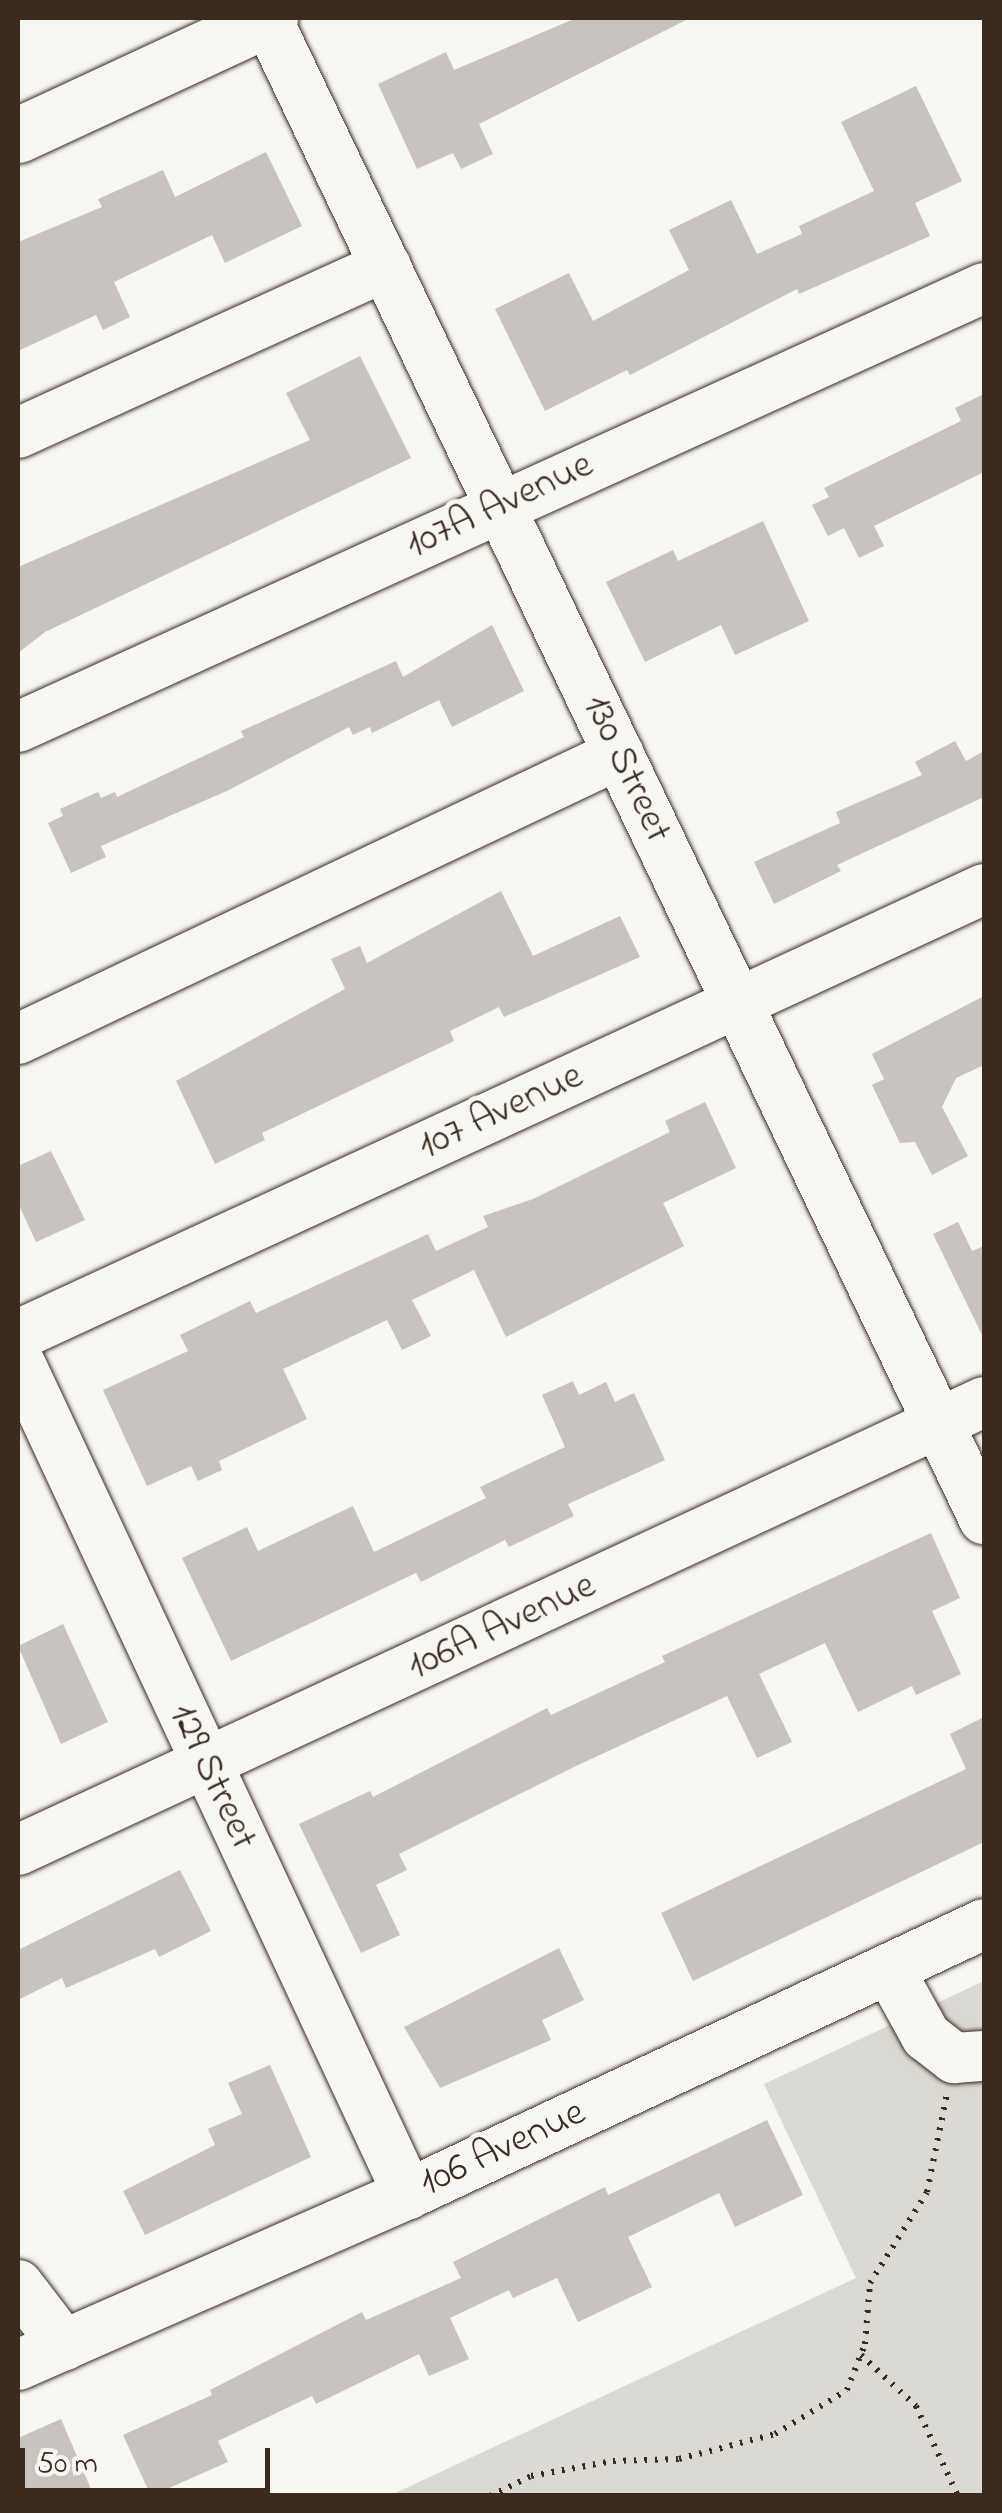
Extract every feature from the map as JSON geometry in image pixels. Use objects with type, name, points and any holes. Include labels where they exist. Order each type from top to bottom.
[{"type":"main road","points":[[18,136],[268,18]]},
{"type":"street","name":"130 Street","points":[[268,18],[984,1519]]},
{"type":"street","points":[[18,433],[386,266]]},
{"type":"street","name":"107A Avenue","points":[[18,727],[500,504],[984,288]]},
{"type":"street","points":[[18,1039],[619,754]]},
{"type":"street","name":"107 Avenue","points":[[18,1335],[984,888]]},
{"type":"street","name":"129 Street","points":[[18,1360],[408,2194]]},
{"type":"street","name":"106A Avenue","points":[[18,1850],[984,1402]]},
{"type":"street","name":"106 Avenue","points":[[18,2366],[408,2194],[984,1924]]},
{"type":"street","points":[[889,1968],[926,2036],[967,2069]]},
{"type":"street","points":[[18,2284],[64,2346]]},
{"type":"path","points":[[490,2496],[531,2476],[613,2461],[678,2459],[775,2434],[846,2390],[860,2355],[870,2284],[926,2192],[967,2069]]},
{"type":"path","points":[[860,2355],[916,2406],[958,2496]]},
{"type":"shaded area","points":[[984,1981],[984,2495],[389,2496],[856,2278],[764,2084]]},
{"type":"building","points":[[576,18],[690,18],[479,124],[493,154],[461,169],[453,153],[417,169],[378,84],[446,52],[454,70]]},
{"type":"building","points":[[916,86],[962,181],[915,203],[930,236],[799,294],[797,289],[630,375],[627,370],[545,411],[495,309],[569,273],[593,321],[689,270],[669,230],[731,200],[757,254],[802,234],[799,226],[874,191],[841,122]]},
{"type":"building","points":[[266,152],[302,226],[225,263],[212,235],[114,282],[130,317],[103,330],[96,315],[18,351],[18,242],[102,207],[98,199],[163,170],[175,197]]},
{"type":"building","points":[[360,356],[411,458],[45,632],[18,653],[18,567],[310,440],[286,393]]},
{"type":"building","points":[[984,394],[984,472],[874,526],[884,546],[859,558],[844,528],[828,536],[812,505],[829,497],[824,488],[961,421],[955,408]]},
{"type":"building","points":[[763,521],[809,621],[735,655],[721,625],[645,662],[606,582],[673,550],[678,561]]},
{"type":"building","points":[[492,625],[524,691],[452,727],[439,700],[372,733],[370,727],[353,735],[349,727],[229,790],[101,846],[106,857],[71,873],[48,823],[63,816],[60,809],[98,792],[101,798],[115,792],[117,797],[244,737],[241,731],[396,661],[403,677]]},
{"type":"building","points":[[955,741],[966,761],[984,751],[984,797],[837,865],[841,871],[774,904],[754,862],[840,823],[836,812],[922,775],[915,762]]},
{"type":"building","points":[[501,891],[533,956],[620,916],[640,957],[504,1017],[499,1007],[450,1031],[454,1041],[262,1133],[265,1140],[215,1164],[176,1081],[345,989],[331,959],[360,946],[367,963]]},
{"type":"building","points":[[984,996],[984,1065],[956,1078],[942,1107],[968,1156],[932,1175],[915,1142],[900,1143],[872,1085],[884,1079],[872,1054]]},
{"type":"building","points":[[705,1102],[736,1168],[663,1203],[684,1246],[506,1337],[474,1270],[412,1300],[431,1336],[402,1350],[387,1320],[283,1369],[307,1419],[219,1461],[222,1470],[198,1481],[191,1466],[147,1486],[103,1390],[188,1351],[180,1335],[250,1301],[256,1313],[428,1234],[436,1251],[488,1227],[483,1216],[533,1199],[670,1132],[665,1121]]},
{"type":"building","points":[[51,1151],[85,1220],[36,1242],[18,1203],[18,1166]]},
{"type":"building","points":[[958,1222],[972,1251],[984,1246],[984,1339],[933,1234]]},
{"type":"building","points":[[573,1381],[579,1395],[606,1382],[615,1402],[634,1393],[665,1460],[568,1504],[574,1516],[509,1547],[505,1540],[421,1582],[416,1573],[231,1661],[182,1558],[247,1527],[258,1551],[353,1506],[374,1552],[486,1498],[480,1487],[565,1447],[542,1395]]},
{"type":"building","points":[[931,1533],[960,1598],[932,1611],[961,1674],[916,1695],[912,1686],[858,1712],[825,1643],[759,1674],[792,1742],[757,1758],[727,1696],[576,1766],[399,1854],[407,1870],[376,1885],[400,1935],[361,1953],[299,1824],[370,1791],[373,1797],[547,1708],[551,1715],[665,1662],[662,1656]]},
{"type":"building","points":[[63,1624],[108,1722],[61,1744],[18,1646]]},
{"type":"building","points":[[984,1717],[984,1842],[693,1981],[661,1913],[966,1769],[950,1734]]},
{"type":"building","points":[[180,1870],[211,1931],[159,1957],[155,1949],[66,1988],[62,1978],[18,2000],[18,1950]]},
{"type":"building","points":[[559,1948],[584,2000],[542,2020],[551,2040],[440,2088],[404,2027]]},
{"type":"building","points":[[270,2065],[311,2157],[145,2235],[123,2191],[215,2145],[208,2129],[242,2114],[228,2083]]},
{"type":"building","points":[[767,2120],[803,2195],[735,2227],[719,2193],[628,2237],[652,2287],[578,2322],[557,2278],[513,2298],[509,2290],[450,2318],[469,2359],[429,2376],[419,2354],[316,2404],[312,2396],[218,2441],[228,2462],[151,2496],[123,2435],[212,2395],[210,2390],[362,2312],[366,2320],[461,2278],[453,2262],[562,2208],[605,2187],[608,2195]]},
{"type":"building","points":[[61,2419],[94,2496],[18,2496],[18,2438]]}]
